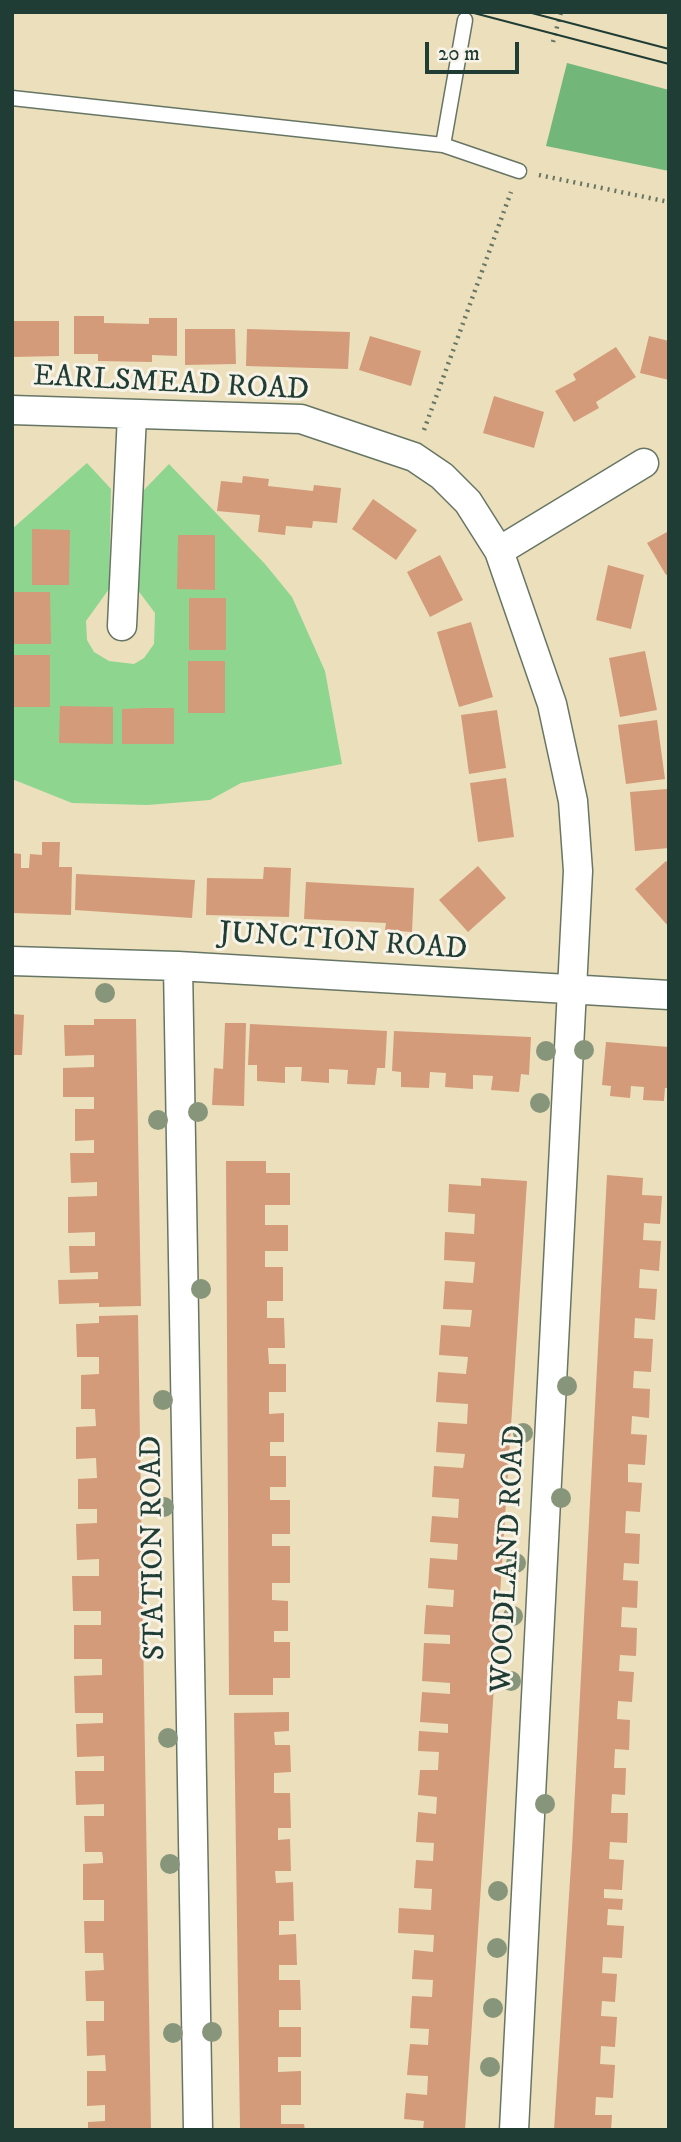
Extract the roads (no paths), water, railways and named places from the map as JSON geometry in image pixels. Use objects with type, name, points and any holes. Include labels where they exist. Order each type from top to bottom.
[{"type":"street","name":"EARLSMEAD ROAD","points":[[12,410],[301,419],[414,457],[442,476],[468,502],[499,551],[552,704],[573,801],[578,871],[572,991]]},
{"type":"street","points":[[122,626],[132,415]]},
{"type":"street","points":[[499,551],[644,463]]},
{"type":"street","name":"JUNCTION ROAD","points":[[12,961],[178,966],[669,995]]},
{"type":"street","name":"STATION ROAD","points":[[178,966],[198,2130]]},
{"type":"street","name":"WOODLAND ROAD","points":[[514,2130],[572,991]]},
{"type":"lane","points":[[443,145],[465,20]]},
{"type":"lane","points":[[12,98],[443,145],[519,170]]},
{"type":"tram line","points":[[470,12],[669,64]]},
{"type":"tram line","points":[[528,12],[669,49]]}]
